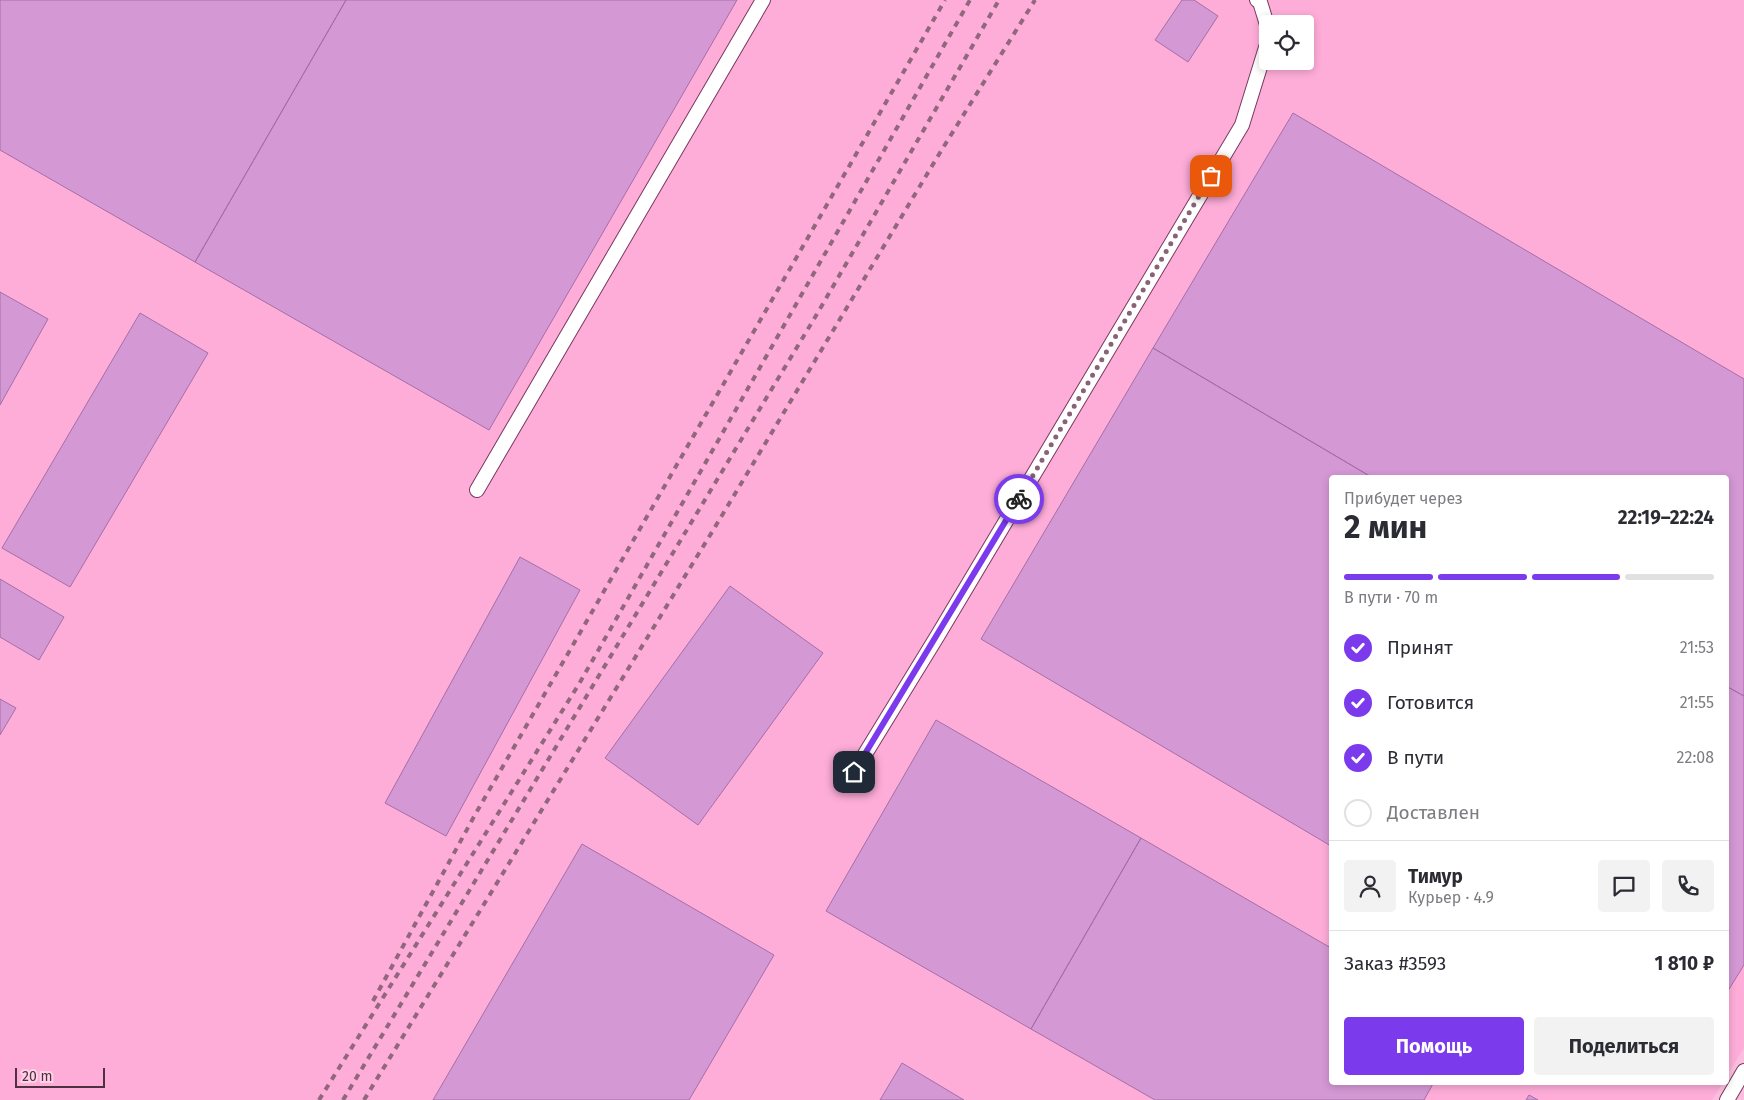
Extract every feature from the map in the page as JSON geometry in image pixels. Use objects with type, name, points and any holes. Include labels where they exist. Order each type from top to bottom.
[{"type":"lane","points":[[477,490],[763,0]]},
{"type":"lane","points":[[1257,0],[1260,2],[1264,15]]},
{"type":"lane","points":[[854,772],[938,635],[1242,125],[1259,70]]},
{"type":"lane","points":[[1727,1100],[1744,1071]]},
{"type":"shaded area","points":[[0,0],[1744,0],[1744,1048],[1729,1072],[1729,475],[1329,475],[1329,1085],[1722,1085],[1712,1100],[0,1100]]},
{"type":"building","points":[[0,0],[346,0],[195,262],[0,150]]},
{"type":"building","points":[[346,0],[737,0],[489,430],[195,262]]},
{"type":"building","points":[[1182,0],[1194,0],[1218,16],[1188,62],[1155,40]]},
{"type":"building","points":[[1293,113],[1744,379],[1744,696],[1729,688],[1729,475],[1368,475],[1153,348]]},
{"type":"building","points":[[0,292],[48,319],[0,405]]},
{"type":"building","points":[[140,313],[208,353],[70,587],[2,548]]},
{"type":"building","points":[[1153,348],[1368,475],[1329,475],[1329,845],[981,639]]},
{"type":"building","points":[[520,557],[580,590],[446,836],[385,803]]},
{"type":"building","points":[[0,579],[64,617],[39,660],[0,637]]},
{"type":"building","points":[[730,586],[823,653],[698,825],[605,758]]},
{"type":"building","points":[[1729,688],[1744,696],[1744,965],[1729,989]]},
{"type":"building","points":[[0,699],[16,708],[0,735]]},
{"type":"building","points":[[936,720],[1141,838],[1031,1029],[826,911]]},
{"type":"building","points":[[1141,838],[1329,947],[1329,1085],[1432,1085],[1424,1100],[1155,1100],[1031,1029]]},
{"type":"building","points":[[582,844],[774,955],[689,1100],[433,1100]]},
{"type":"building","points":[[902,1063],[964,1100],[880,1100]]},
{"type":"building","points":[[1529,1095],[1538,1100],[1526,1100]]},
{"type":"railway","points":[[373,1001],[476,813],[945,0]]},
{"type":"railway","points":[[319,1100],[579,684],[970,0]]},
{"type":"railway","points":[[343,1100],[817,314],[999,0]]},
{"type":"railway","points":[[364,1100],[712,532],[941,151],[1035,0]]},
{"type":"way so far","points":[[1019,499],[1211,176]]},
{"type":"route","points":[[854,772],[1019,499]]}]
